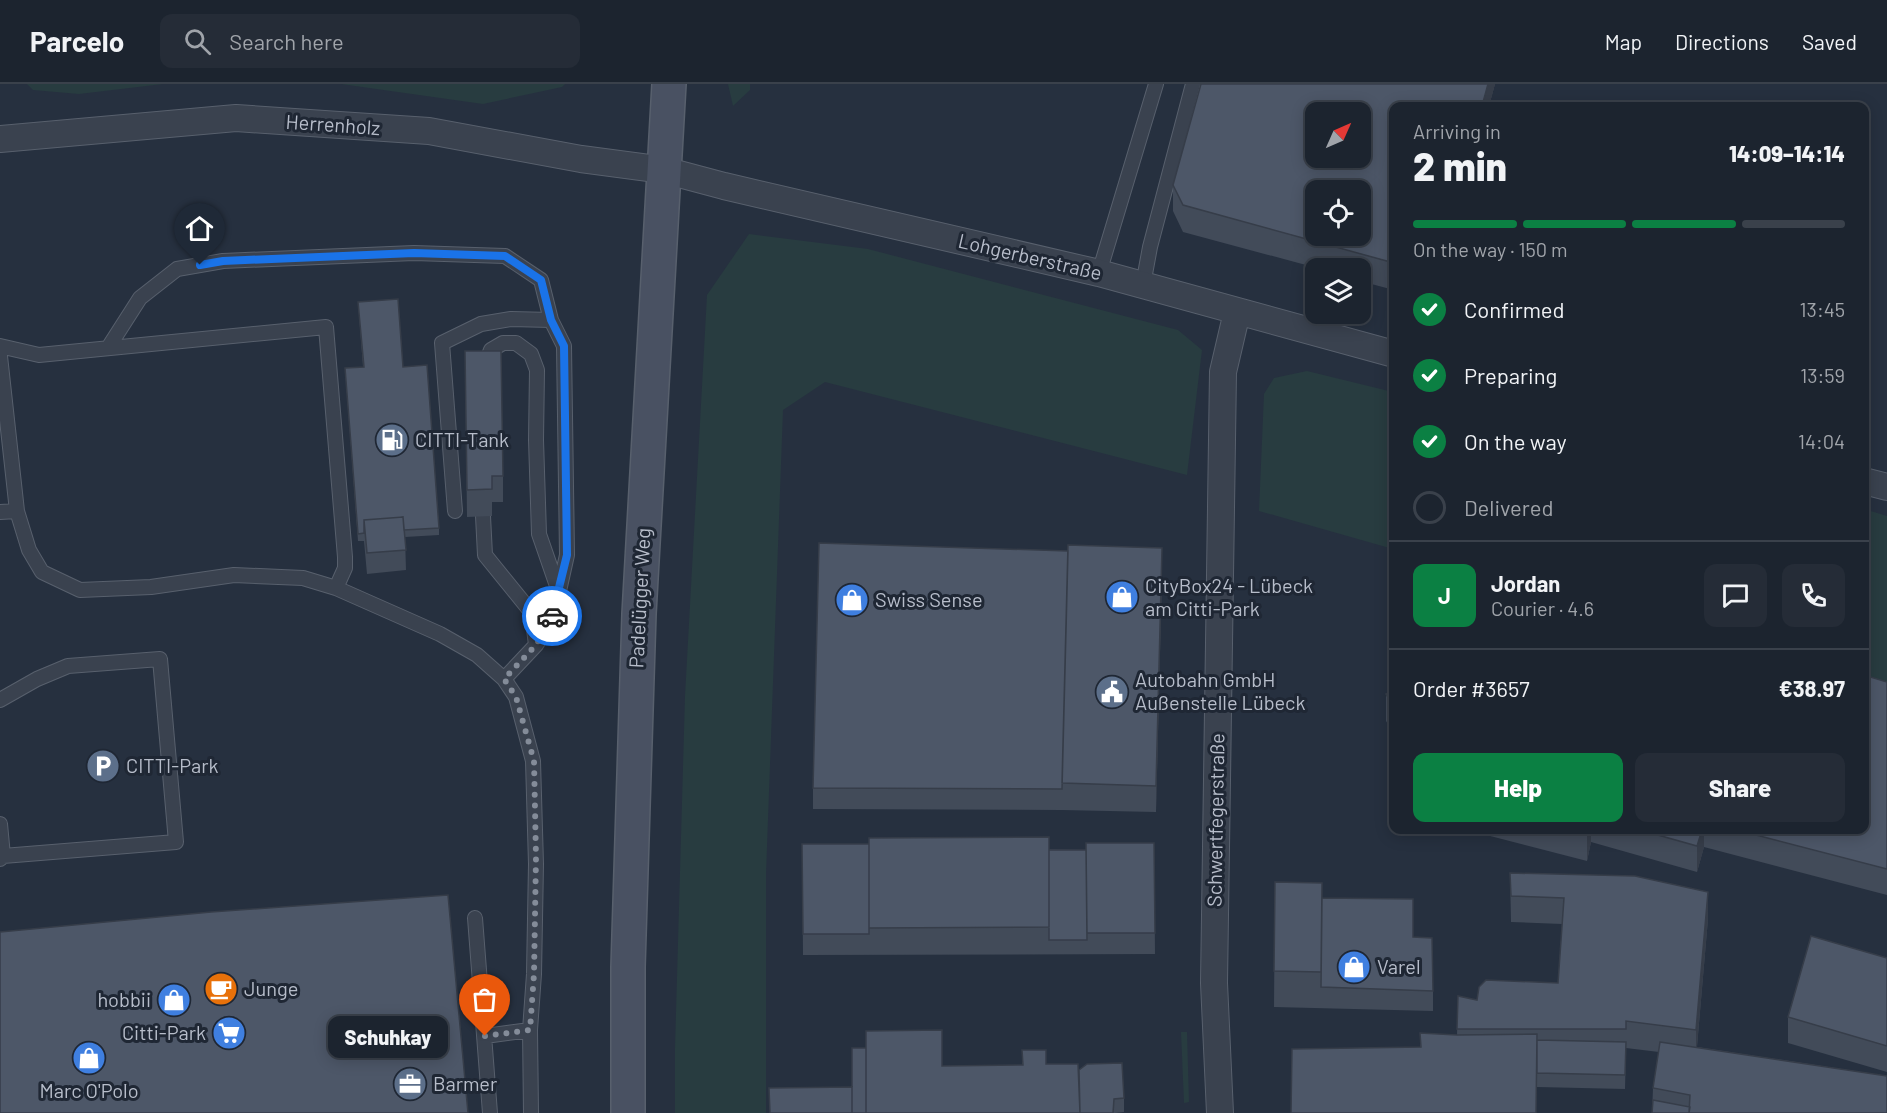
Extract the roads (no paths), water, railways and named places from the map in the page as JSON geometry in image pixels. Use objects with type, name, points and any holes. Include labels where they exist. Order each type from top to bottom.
[{"type":"main road","name":"Padelügger Weg","points":[[628,1113],[628,967],[639,614],[669,84]]},
{"type":"street","name":"Herrenholz","points":[[0,139],[236,118],[429,131],[581,159],[664,170]]},
{"type":"street","name":"Lohgerberstraße","points":[[664,170],[1099,273],[1389,353]]},
{"type":"street","name":"Schwertfegerstraße","points":[[1220,1113],[1214,983],[1223,372],[1237,312]]},
{"type":"street","points":[[1869,481],[1887,486]]},
{"type":"lane","points":[[1099,273],[1156,84]]},
{"type":"lane","points":[[1143,285],[1149,247],[1193,84]]},
{"type":"lane","points":[[108,348],[140,298],[177,269],[223,261],[414,253],[505,256],[541,280],[551,320],[564,346],[567,555],[550,622],[536,645],[504,679]]},
{"type":"lane","points":[[456,511],[442,343],[481,324],[511,319],[551,320]]},
{"type":"lane","points":[[0,346],[39,354],[326,327],[345,557],[345,568],[336,588]]},
{"type":"lane","points":[[482,378],[491,350],[503,343],[516,343],[531,354],[537,370],[539,534],[559,591]]},
{"type":"lane","points":[[0,356],[17,511],[29,550],[42,572],[80,590],[151,587],[234,575],[303,578],[336,588],[440,634],[477,656],[504,679],[516,697],[534,761],[536,857],[534,974],[530,1030],[531,1113]]},
{"type":"lane","points":[[0,512],[17,511]]},
{"type":"lane","points":[[483,516],[485,555],[532,613],[536,645]]},
{"type":"lane","points":[[0,700],[37,679],[68,666],[160,659],[176,843],[2,858],[0,824]]},
{"type":"lane","points":[[475,918],[490,1113]]},
{"type":"lane","points":[[485,1036],[530,1030]]},
{"type":"place","name":"CITTI-Tank","points":[[392,440]]},
{"type":"place","name":"CityBox24 - Lübeck am Citti-Park","points":[[1122,597]]},
{"type":"place","name":"Swiss Sense","points":[[852,600]]},
{"type":"place","name":"Autobahn GmbH Außenstelle Lübeck","points":[[1112,692]]},
{"type":"place","name":"CITTI-Park","points":[[103,766]]},
{"type":"place","name":"Varel","points":[[1354,967]]},
{"type":"place","name":"Junge","points":[[221,989]]},
{"type":"place","name":"hobbii","points":[[174,1000]]},
{"type":"place","name":"Citti-Park","points":[[229,1033]]},
{"type":"place","name":"Schuhkay","points":[[485,1036]]},
{"type":"place","name":"Marc O'Polo","points":[[89,1058]]},
{"type":"place","name":"Barmer","points":[[410,1084]]}]
